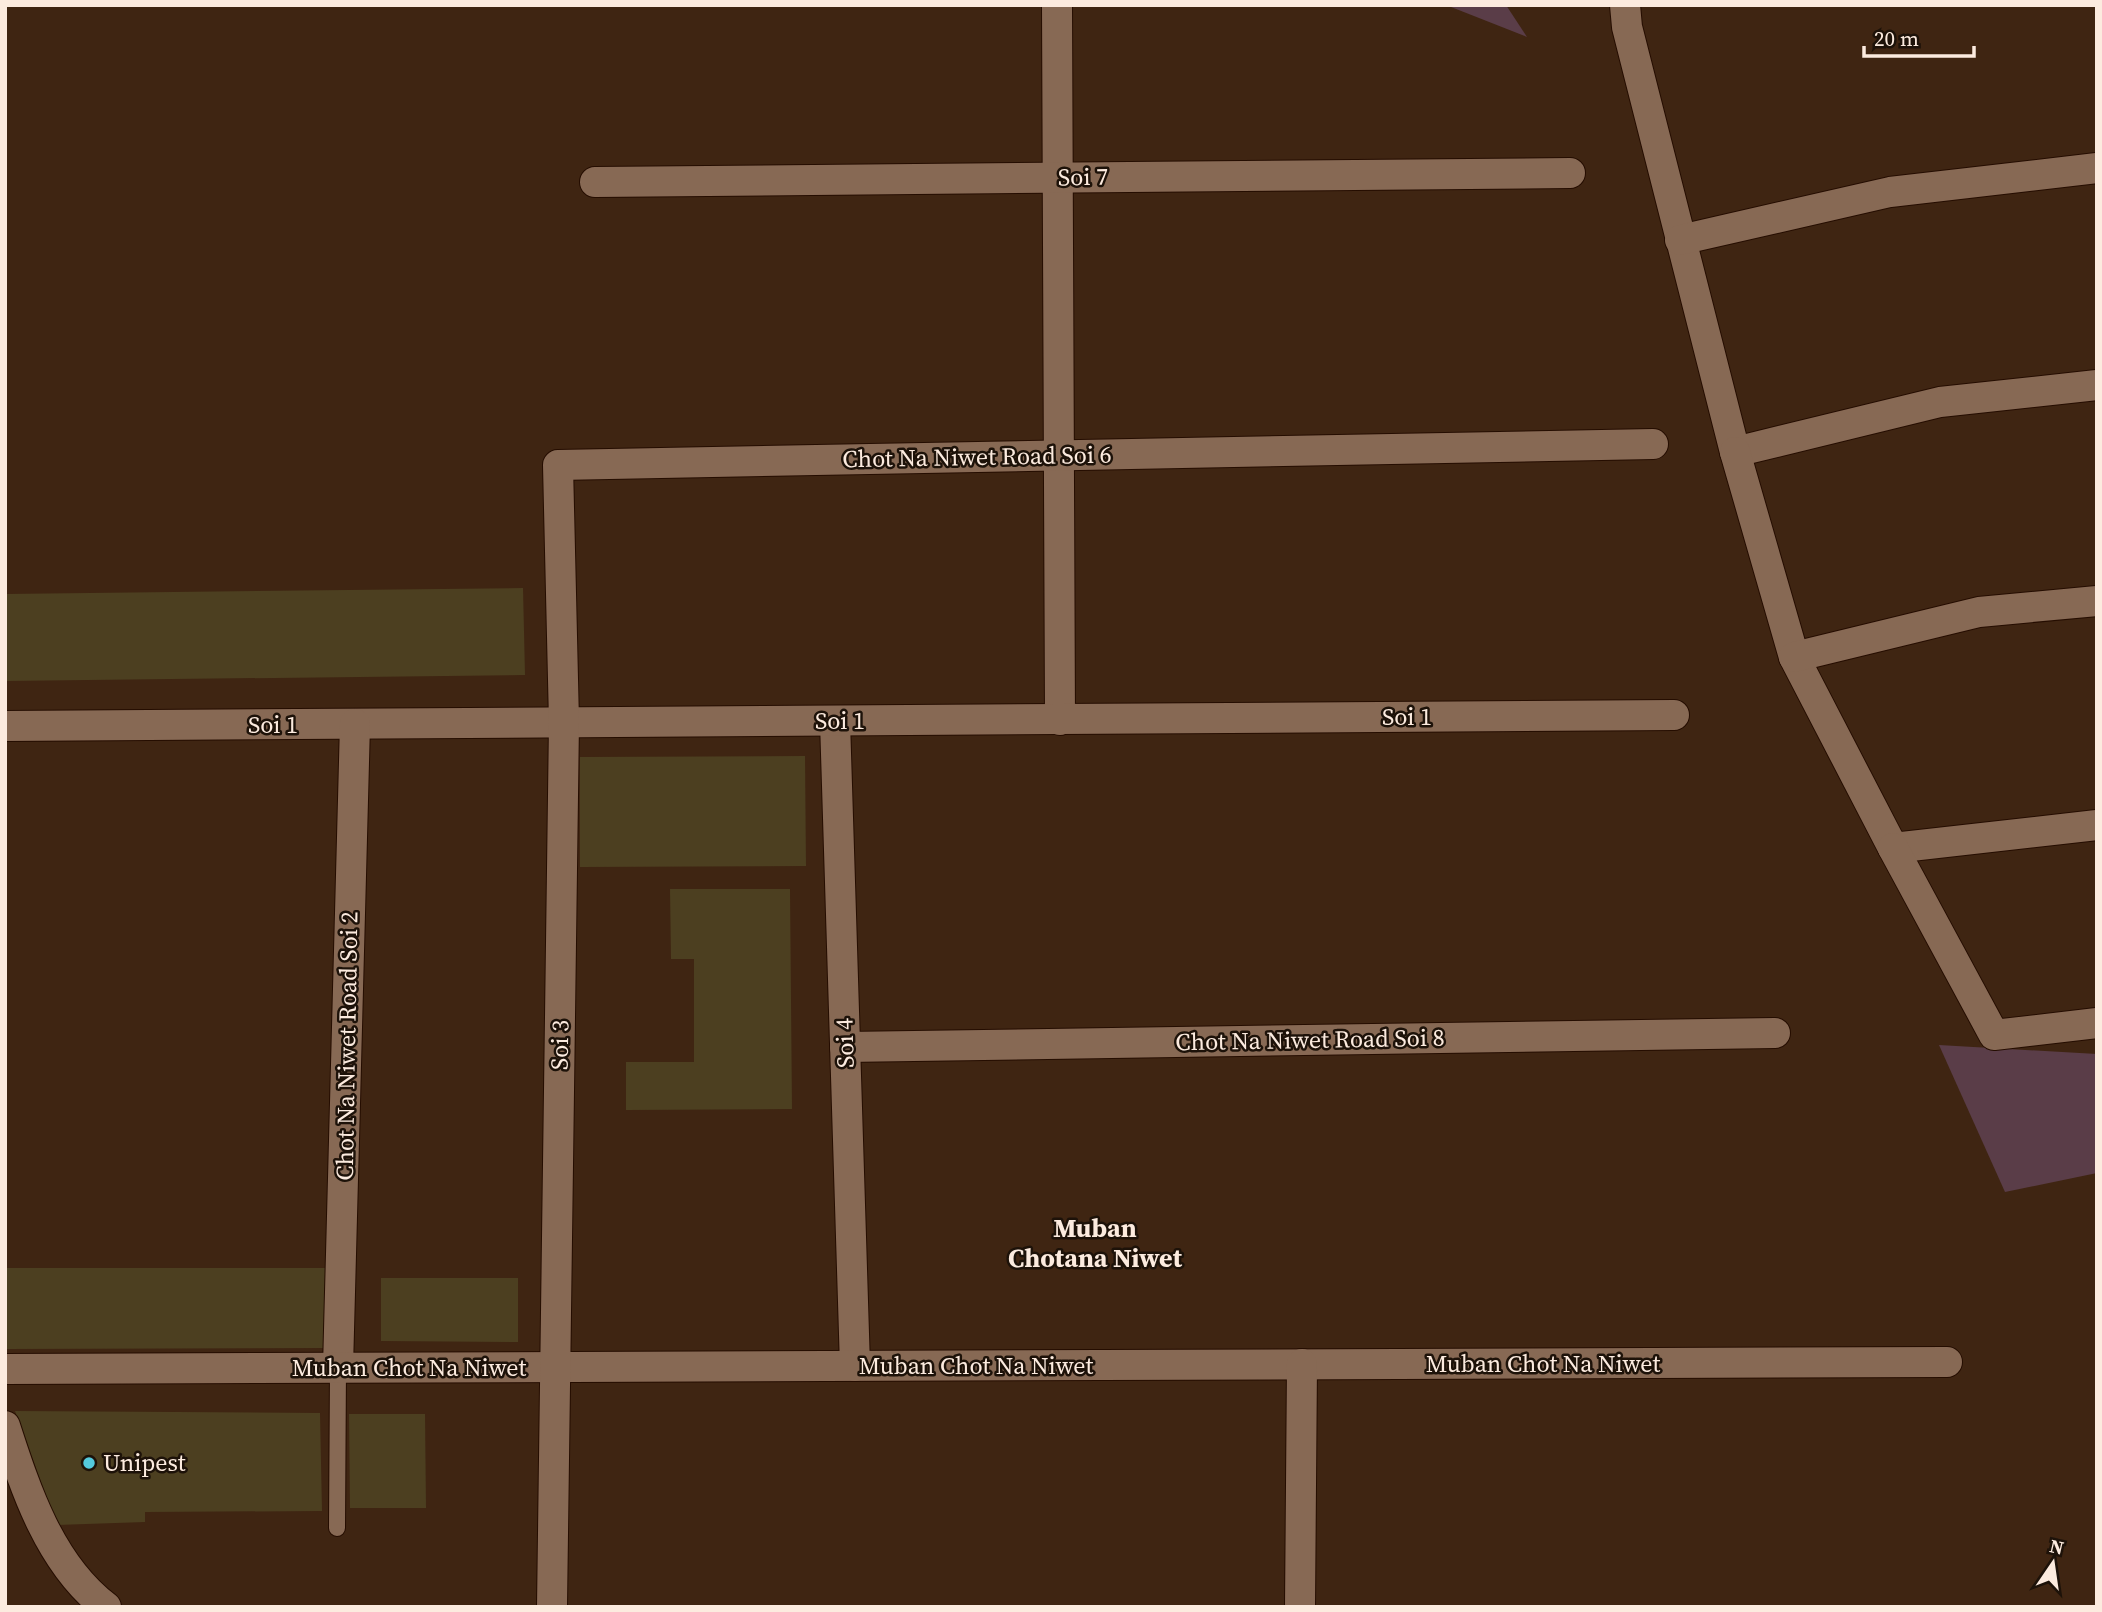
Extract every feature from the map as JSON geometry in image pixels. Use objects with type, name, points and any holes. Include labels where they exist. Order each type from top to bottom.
[{"type":"street","points":[[1057,5],[1060,720]]},
{"type":"street","points":[[1625,5],[1627,27],[1680,240],[1735,452],[1794,657],[1994,1035],[2097,1023]]},
{"type":"street","points":[[1680,240],[1890,192],[2097,168]]},
{"type":"street","name":"Soi 7","points":[[595,182],[1570,173]]},
{"type":"street","points":[[1735,452],[1940,402],[2097,385]]},
{"type":"street","name":"Chot Na Niwet Road Soi 6","points":[[564,722],[558,464],[1653,444]]},
{"type":"street","points":[[1794,657],[1979,612],[2097,601]]},
{"type":"street","name":"Soi 1","points":[[5,726],[1674,715]]},
{"type":"street","name":"Soi 4","points":[[835,721],[855,1366]]},
{"type":"street","name":"Soi 3","points":[[552,1607],[564,722]]},
{"type":"street","name":"Chot Na Niwet Road Soi 2","points":[[338,1368],[355,724]]},
{"type":"street","points":[[1893,848],[2097,825]]},
{"type":"street","name":"Chot Na Niwet Road Soi 8","points":[[845,1047],[1775,1033]]},
{"type":"street","name":"Muban Chot Na Niwet","points":[[5,1369],[1947,1362]]},
{"type":"street","points":[[1300,1607],[1302,1364]]},
{"type":"street","points":[[5,1426],[22,1478],[50,1538],[69,1571],[89,1594],[106,1607]]},
{"type":"lane","points":[[337,1528],[338,1368]]},
{"type":"shaded area","points":[[1446,5],[1506,5],[1527,37]]},
{"type":"shaded area","points":[[1939,1045],[2097,1054],[2097,1173],[2005,1192]]},
{"type":"building","points":[[523,588],[525,675],[5,681],[5,594]]},
{"type":"building","points":[[805,756],[806,866],[580,867],[580,757]]},
{"type":"building","points":[[670,889],[790,889],[792,1109],[626,1110],[626,1062],[694,1062],[694,959],[671,959]]},
{"type":"building","points":[[5,1268],[329,1268],[330,1348],[5,1349]]},
{"type":"building","points":[[381,1278],[518,1278],[518,1342],[381,1341]]},
{"type":"building","points":[[15,1411],[320,1413],[322,1511],[145,1512],[145,1522],[57,1525]]},
{"type":"building","points":[[349,1414],[425,1414],[426,1508],[350,1508]]},
{"type":"place","name":"Unipest","points":[[89,1463]]},
{"type":"district","name":"Muban Chotana Niwet","points":[[1095,1243]]}]
